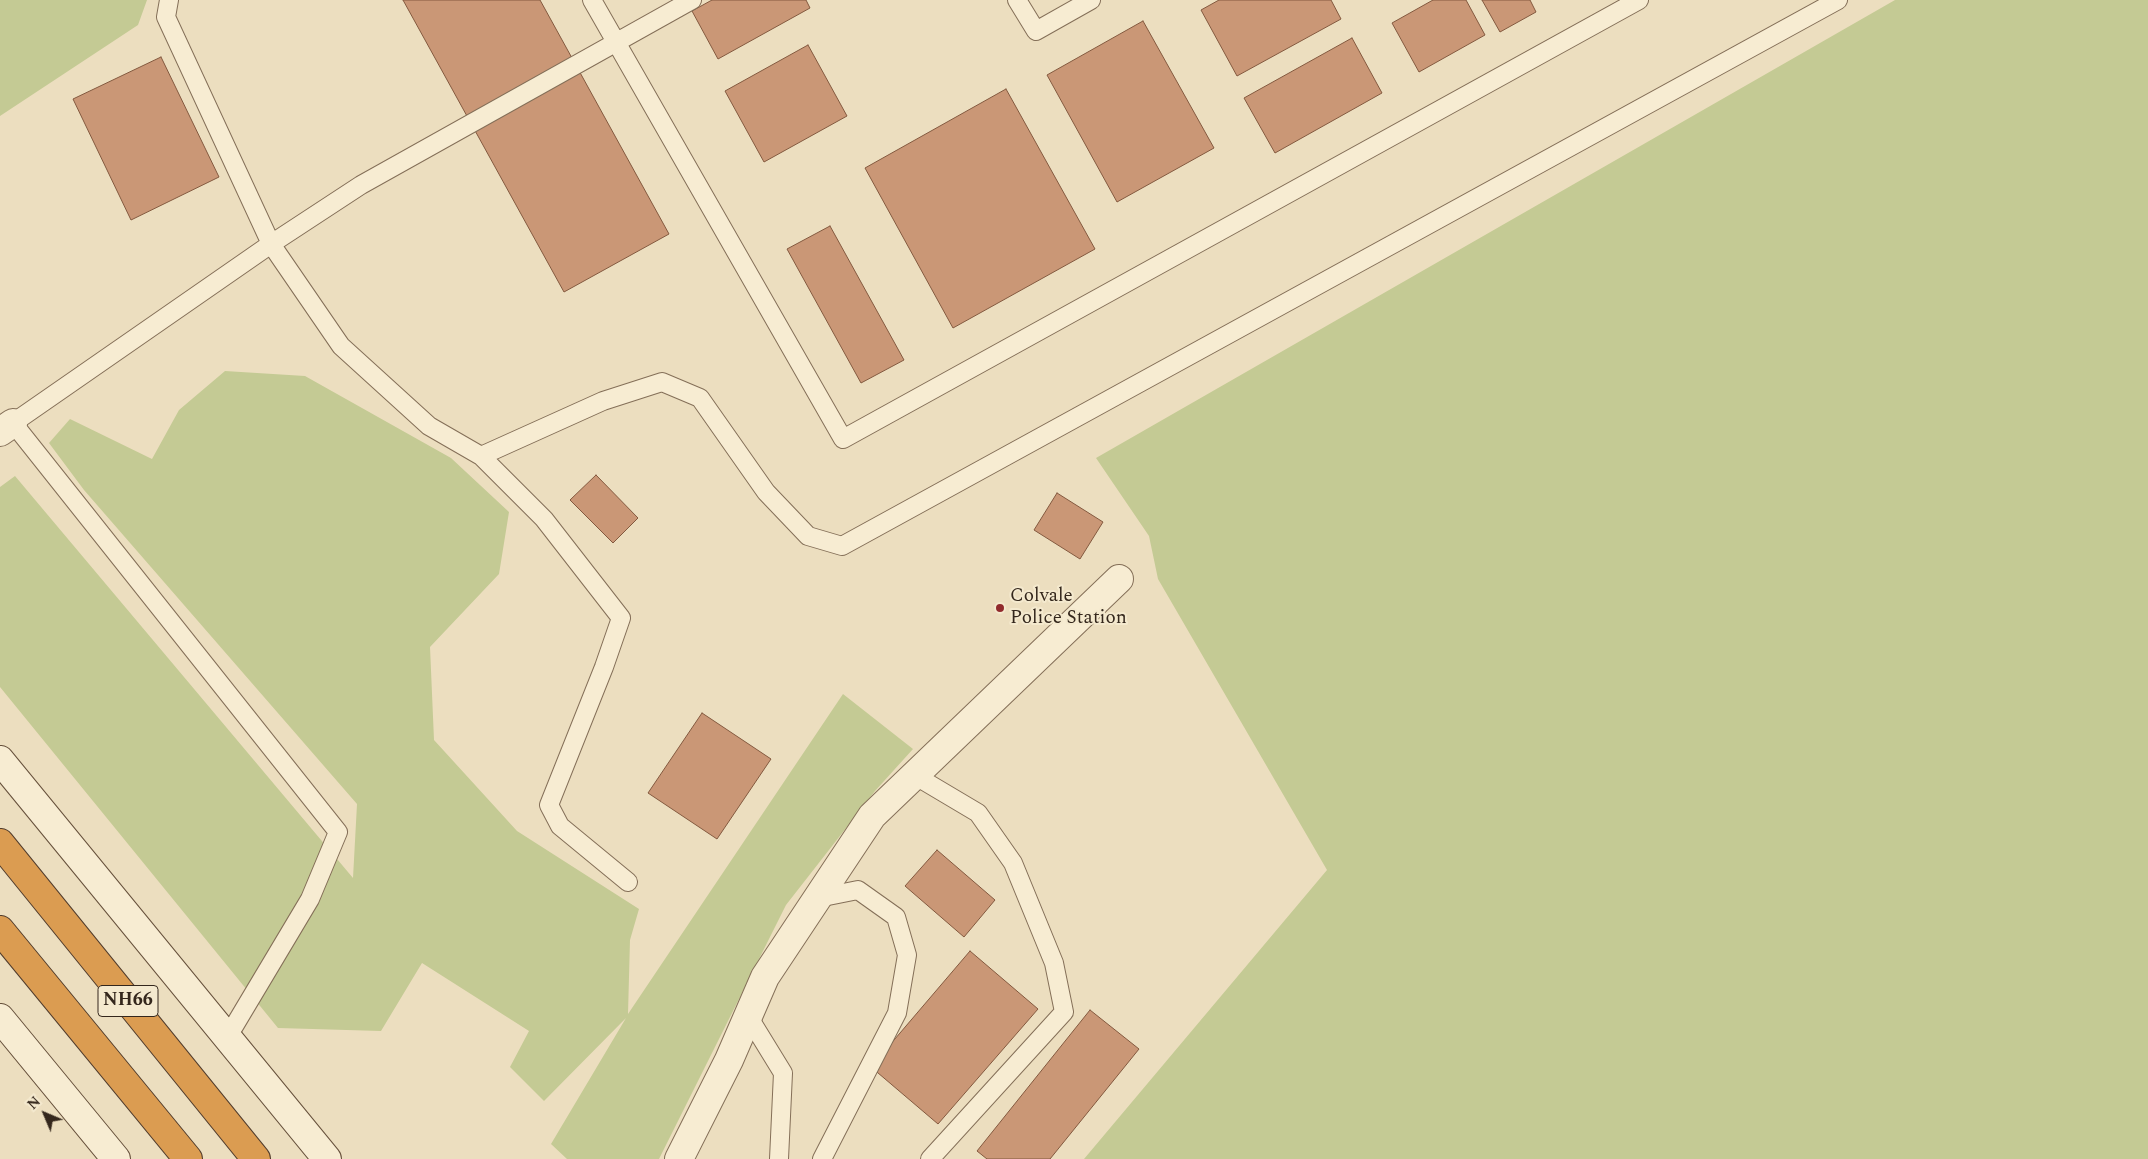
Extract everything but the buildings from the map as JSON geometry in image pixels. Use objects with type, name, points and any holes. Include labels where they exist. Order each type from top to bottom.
[{"type":"highway","name":"NH66","points":[[0,843],[256,1159]]},
{"type":"highway","name":"NH66","points":[[0,930],[188,1159]]},
{"type":"street","points":[[679,1159],[765,977],[872,816],[1119,579]]},
{"type":"street","points":[[0,760],[327,1159]]},
{"type":"street","points":[[0,1018],[116,1159]]},
{"type":"lane","points":[[169,0],[166,17],[271,244],[340,346],[429,426],[481,456],[544,519],[621,618],[604,667],[549,805],[560,826],[628,882]]},
{"type":"lane","points":[[592,0],[842,439],[1640,0]]},
{"type":"lane","points":[[227,1038],[310,899],[338,832],[7,427],[271,244],[361,185],[692,0]]},
{"type":"lane","points":[[1018,0],[1036,31],[1091,0]]},
{"type":"lane","points":[[481,456],[603,401],[662,382],[700,398],[766,492],[808,536],[842,546],[1838,0]]},
{"type":"lane","points":[[914,775],[978,813],[1012,863],[1054,964],[1064,1012],[930,1159]]},
{"type":"lane","points":[[818,898],[858,890],[896,917],[907,955],[897,1013],[822,1159]]},
{"type":"lane","points":[[748,1016],[783,1073],[779,1159]]},
{"type":"green space","points":[[0,0],[147,0],[138,25],[0,116]]},
{"type":"green space","points":[[1895,0],[2148,0],[2148,1159],[1084,1159],[1327,870],[1158,579],[1149,536],[1096,458]]},
{"type":"green space","points":[[225,371],[305,376],[451,458],[509,512],[499,574],[430,647],[434,740],[517,831],[639,909],[630,940],[628,1014],[843,694],[913,749],[875,791],[786,905],[659,1159],[567,1159],[551,1144],[626,1018],[544,1101],[510,1067],[529,1031],[422,963],[381,1031],[278,1028],[0,687],[0,487],[15,476],[353,878],[357,804],[84,490],[49,443],[70,419],[152,459],[179,410]]},
{"type":"place","name":"Colvale Police Station","points":[[1000,608]]}]
